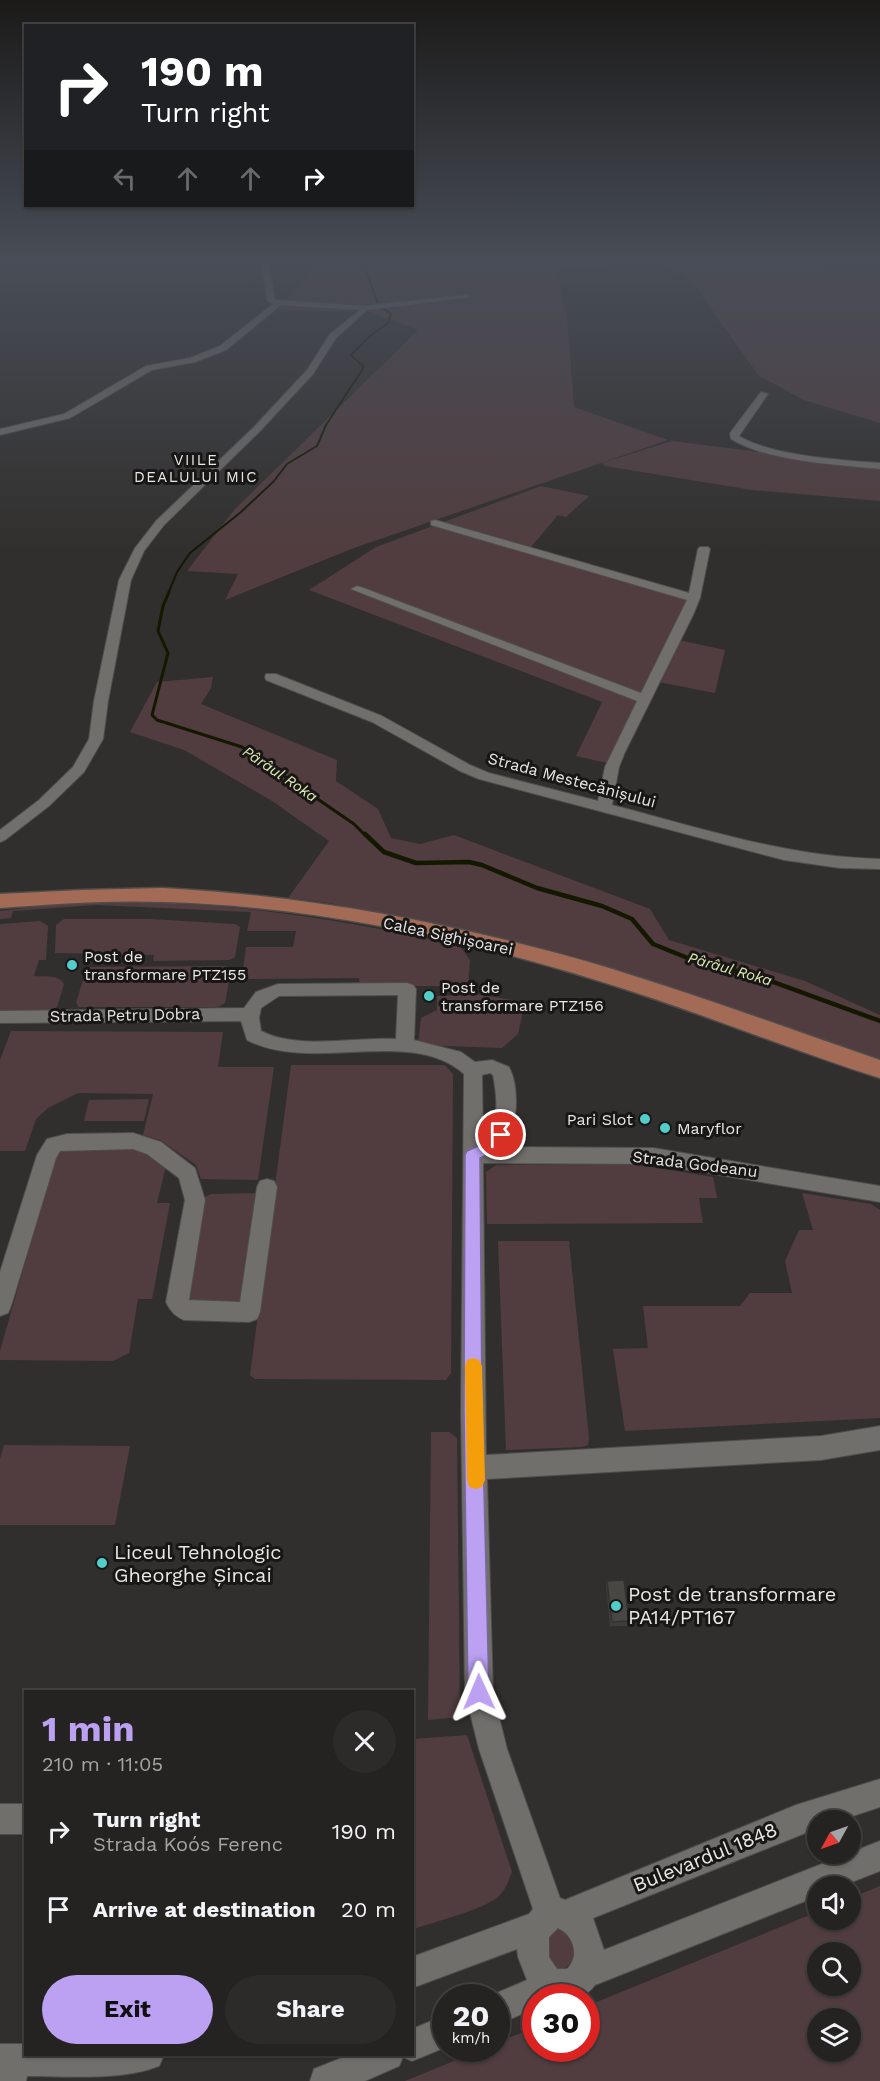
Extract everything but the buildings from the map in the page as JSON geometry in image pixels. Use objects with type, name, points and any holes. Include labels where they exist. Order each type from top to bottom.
[{"type":"main road","name":"Calea Sighișoarei","points":[[0,901],[163,895],[250,901],[317,909],[426,929],[563,962],[880,1069]]},
{"type":"street","points":[[0,432],[67,417],[148,368],[194,359]]},
{"type":"street","points":[[0,837],[44,803],[79,769],[96,739],[101,701],[125,580],[139,550],[160,523],[257,429],[303,380],[317,359]]},
{"type":"street","points":[[764,394],[735,433],[734,437],[738,442],[757,448],[880,466]]},
{"type":"street","points":[[435,523],[694,598]]},
{"type":"street","points":[[604,807],[612,767],[694,598],[704,549]]},
{"type":"street","points":[[357,589],[644,699]]},
{"type":"street","name":"Strada Mestecănișului","points":[[271,677],[399,729],[465,768],[484,776],[784,855],[840,863],[880,864]]},
{"type":"street","points":[[405,1047],[407,989],[278,990],[262,995],[253,1004],[250,1025],[253,1035],[267,1043],[287,1047],[405,1047],[433,1051],[456,1058],[473,1071]]},
{"type":"street","name":"Strada Petru Dobra","points":[[0,1017],[251,1014]]},
{"type":"street","points":[[472,1155],[488,1149],[501,1135],[506,1085],[502,1072],[492,1066],[480,1067],[473,1071]]},
{"type":"street","points":[[473,1071],[473,1410],[479,1692],[485,1725],[540,1878],[551,1918]]},
{"type":"street","points":[[0,1306],[47,1155],[54,1145],[67,1142],[134,1141],[154,1148],[188,1174],[195,1200],[177,1302],[184,1310],[249,1312],[267,1187]]},
{"type":"street","name":"Strada Godeanu","points":[[472,1155],[653,1156],[880,1194]]},
{"type":"street","points":[[476,1468],[820,1448],[873,1441],[880,1438]]},
{"type":"street","name":"Bulevardul 1848","points":[[414,1972],[796,1820],[880,1793]]},
{"type":"street","points":[[0,1820],[24,1819]]},
{"type":"street","points":[[572,1984],[585,1973],[880,1856]]},
{"type":"street","points":[[551,1918],[577,1921],[585,1932],[589,1945],[589,1960],[585,1973]]},
{"type":"street","points":[[551,1918],[532,1938],[534,1960],[544,1978],[553,1984]]},
{"type":"street","points":[[414,2044],[432,2037]]},
{"type":"street","points":[[8,2067],[141,2056]]},
{"type":"street","points":[[327,2081],[386,2056]]},
{"type":"shaded area","points":[[388,359],[570,359],[574,407],[668,440],[354,548],[225,600],[238,574],[187,571],[234,510]]},
{"type":"shaded area","points":[[747,359],[880,359],[880,423],[804,400],[759,376]]},
{"type":"shaded area","points":[[672,441],[880,467],[880,501],[752,490],[605,466],[602,463]]},
{"type":"shaded area","points":[[541,486],[589,496],[566,517],[558,515],[526,553],[688,600],[669,638],[725,650],[715,693],[648,680],[607,763],[576,756],[602,702],[309,590],[376,547]]},
{"type":"shaded area","points":[[213,677],[211,688],[201,704],[337,760],[336,781],[378,809],[391,838],[420,844],[454,835],[650,909],[669,940],[805,981],[880,1015],[880,1059],[569,955],[427,922],[324,902],[288,898],[329,841],[272,801],[184,750],[130,732],[157,682]]},
{"type":"shaded area","points":[[132,902],[215,906],[297,915],[459,945],[470,960],[468,986],[360,986],[359,978],[245,979],[242,976],[246,947],[293,947],[296,931],[247,931],[251,912],[96,905],[13,911],[11,918],[0,919],[0,911],[60,904]]},
{"type":"shaded area","points":[[64,919],[150,919],[235,924],[240,927],[235,957],[229,960],[153,961],[154,955],[55,953],[56,925]]},
{"type":"shaded area","points":[[40,921],[48,926],[46,960],[39,960],[34,976],[51,977],[62,981],[64,984],[57,1007],[51,1010],[0,1010],[0,924]]},
{"type":"shaded area","points":[[226,966],[231,971],[225,1003],[218,1007],[79,1007],[76,1003],[86,970],[91,967]]},
{"type":"shaded area","points":[[476,994],[525,1002],[518,1034],[502,1048],[418,1045],[421,1018],[437,1010],[437,996]]},
{"type":"shaded area","points":[[11,1031],[223,1032],[218,1067],[274,1067],[258,1180],[201,1179],[196,1165],[160,1140],[143,1135],[153,1094],[78,1093],[48,1108],[36,1119],[25,1151],[0,1151],[0,1060]]},
{"type":"shaded area","points":[[291,1065],[445,1065],[453,1074],[451,1373],[446,1380],[255,1379],[250,1375]]},
{"type":"shaded area","points":[[149,1099],[144,1121],[84,1121],[89,1100]]},
{"type":"shaded area","points":[[137,1147],[166,1166],[157,1203],[170,1203],[152,1299],[138,1299],[129,1353],[113,1361],[0,1360],[0,1351],[57,1151]]},
{"type":"shaded area","points":[[632,1164],[713,1177],[717,1198],[699,1198],[703,1223],[487,1224],[486,1172],[496,1165]]},
{"type":"shaded area","points":[[259,1193],[245,1302],[189,1302],[183,1295],[198,1201],[211,1194]]},
{"type":"shaded area","points":[[802,1193],[871,1204],[880,1210],[880,1418],[625,1431],[613,1349],[648,1348],[643,1306],[740,1306],[750,1293],[792,1293],[785,1261],[799,1230],[813,1230]]},
{"type":"shaded area","points":[[498,1241],[569,1241],[588,1445],[506,1450]]},
{"type":"shaded area","points":[[431,1432],[449,1432],[457,1438],[460,1717],[428,1720]]},
{"type":"shaded area","points":[[4,1445],[130,1446],[115,1525],[0,1525],[0,1459]]},
{"type":"shaded area","points":[[467,1735],[512,1872],[503,1892],[491,1902],[414,1929],[414,1739]]},
{"type":"shaded area","points":[[880,1886],[880,2081],[405,2081],[451,2062],[510,2062],[510,2038],[522,2032],[522,2062],[600,2062],[600,2001],[807,1916],[807,1930],[861,1930],[861,1894]]},
{"type":"shaded area","points":[[556,1929],[562,1929],[572,1936],[576,1956],[571,1963],[559,1970],[552,1967],[548,1957],[547,1936]]},
{"type":"waterway","name":"Pârâul Roka","points":[[168,594],[177,572],[190,553],[241,512],[274,481],[287,464],[317,446],[326,425],[364,367],[355,359]]},
{"type":"waterway","name":"Pârâul Roka","points":[[169,592],[163,606],[158,631],[168,653],[152,715],[157,720],[242,747],[354,824],[366,836]]},
{"type":"waterway","name":"Pârâul Roka","points":[[365,834],[384,852],[416,863],[469,862],[482,865],[537,888],[602,906],[632,919],[653,944],[695,961],[757,976],[880,1021]]},
{"type":"slow traffic","points":[[473,1366],[476,1480]]},
{"type":"place","name":"Post de transformare PTZ155","points":[[72,965]]},
{"type":"place","name":"Post de transformare PTZ156","points":[[429,996]]},
{"type":"place","name":"Pari Slot","points":[[645,1119]]},
{"type":"place","name":"Maryflor","points":[[665,1128]]},
{"type":"place","name":"Liceul Tehnologic Gheorghe Șincai","points":[[102,1563]]},
{"type":"place","name":"Post de transformare PA14/PT167","points":[[616,1606]]},
{"type":"district","name":"VIILE DEALULUI MIC","points":[[196,468]]},
{"type":"route","points":[[479,1692],[473,1410],[472,1155],[488,1149],[501,1135]]}]
